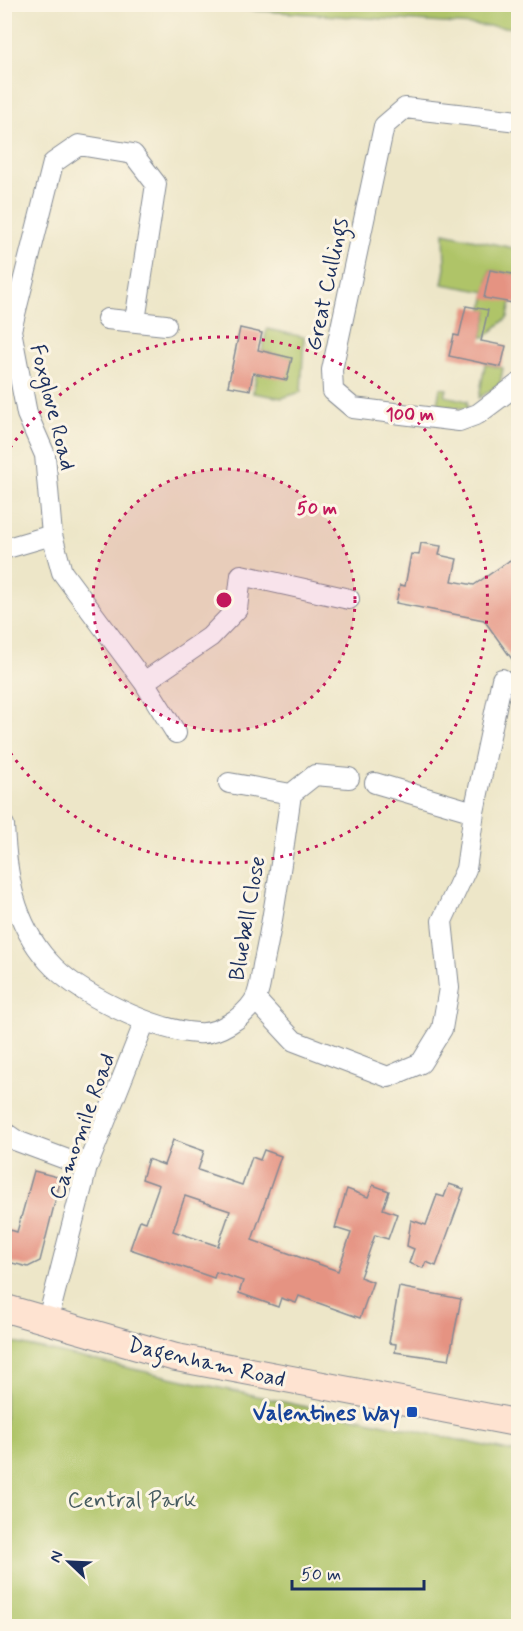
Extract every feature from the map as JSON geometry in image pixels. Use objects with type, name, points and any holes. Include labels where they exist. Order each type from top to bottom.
[{"type":"street","name":"Great Cullings","points":[[519,122],[405,108],[384,126],[332,370],[333,391],[353,408],[459,421],[477,414],[519,384]]},
{"type":"street","name":"Foxglove Road","points":[[135,321],[156,184],[134,154],[79,145],[53,163],[11,330],[27,414],[45,455],[52,535],[62,572],[144,682],[176,733]]},
{"type":"street","points":[[107,319],[166,326]]},
{"type":"street","points":[[4,549],[52,535]]},
{"type":"street","points":[[144,682],[210,637],[237,609],[241,575],[349,598]]},
{"type":"street","points":[[255,999],[294,1041],[388,1077],[421,1063],[442,1029],[449,988],[442,921],[466,869],[474,812],[502,679]]},
{"type":"street","points":[[229,783],[291,794],[315,776],[349,778]]},
{"type":"street","points":[[375,783],[474,812]]},
{"type":"street","name":"Bluebell Close","points":[[4,825],[6,856],[17,913],[48,961],[87,992],[145,1021],[199,1034],[235,1022],[255,999],[275,910],[291,794]]},
{"type":"street","name":"Camomile Road","points":[[48,1319],[87,1167],[145,1021]]},
{"type":"street","points":[[4,1132],[17,1141],[87,1167]]},
{"type":"street","name":"Dagenham Road","points":[[4,1308],[174,1357],[519,1423]]},
{"type":"green space","points":[[174,5],[518,5],[518,28]]},
{"type":"green space","points":[[444,233],[518,249],[518,275],[490,270],[486,292],[442,284],[445,268]]},
{"type":"green space","points":[[486,292],[512,297],[508,317],[485,337],[482,337],[488,311],[483,309]]},
{"type":"green space","points":[[267,329],[304,337],[301,392],[282,398],[253,393],[257,373],[287,379],[291,358],[262,351]]},
{"type":"green space","points":[[485,364],[503,368],[500,384],[479,398]]},
{"type":"green space","points":[[440,388],[447,389],[445,396],[467,401],[468,409],[437,405]]},
{"type":"green space","name":"Central Park","points":[[5,1341],[518,1453],[518,1626],[5,1626]]},
{"type":"building","points":[[490,270],[519,275],[519,304],[484,298]]},
{"type":"building","points":[[466,306],[488,310],[481,341],[506,346],[501,367],[449,356],[454,335],[459,336]]},
{"type":"building","points":[[240,328],[262,333],[258,350],[292,358],[287,380],[253,373],[250,390],[228,386]]},
{"type":"building","points":[[421,543],[441,546],[439,555],[457,559],[452,581],[474,585],[519,554],[519,669],[484,620],[396,603],[400,585],[405,586],[411,554],[419,555]]},
{"type":"building","points":[[173,1140],[204,1151],[198,1170],[242,1185],[252,1157],[260,1160],[264,1150],[281,1156],[252,1240],[338,1271],[351,1233],[335,1228],[347,1189],[368,1197],[373,1185],[389,1191],[383,1209],[397,1214],[388,1239],[375,1235],[360,1277],[373,1282],[360,1318],[299,1296],[296,1303],[281,1298],[278,1307],[239,1293],[243,1281],[216,1272],[214,1278],[130,1249],[140,1220],[146,1222],[159,1185],[142,1179],[148,1159],[164,1165]],"holes":[[[185,1196],[230,1211],[218,1246],[173,1231]]]},
{"type":"building","points":[[34,1171],[61,1178],[40,1261],[28,1267],[4,1261],[4,1228],[17,1232]]},
{"type":"building","points":[[449,1184],[464,1189],[436,1266],[426,1262],[423,1268],[409,1263],[414,1249],[407,1246],[411,1220],[426,1225],[437,1195],[444,1197]]},
{"type":"building","points":[[399,1287],[461,1299],[449,1360],[395,1352],[396,1344],[389,1343]]},
{"type":"place","name":"Valentines Way","points":[[412,1412]]}]
